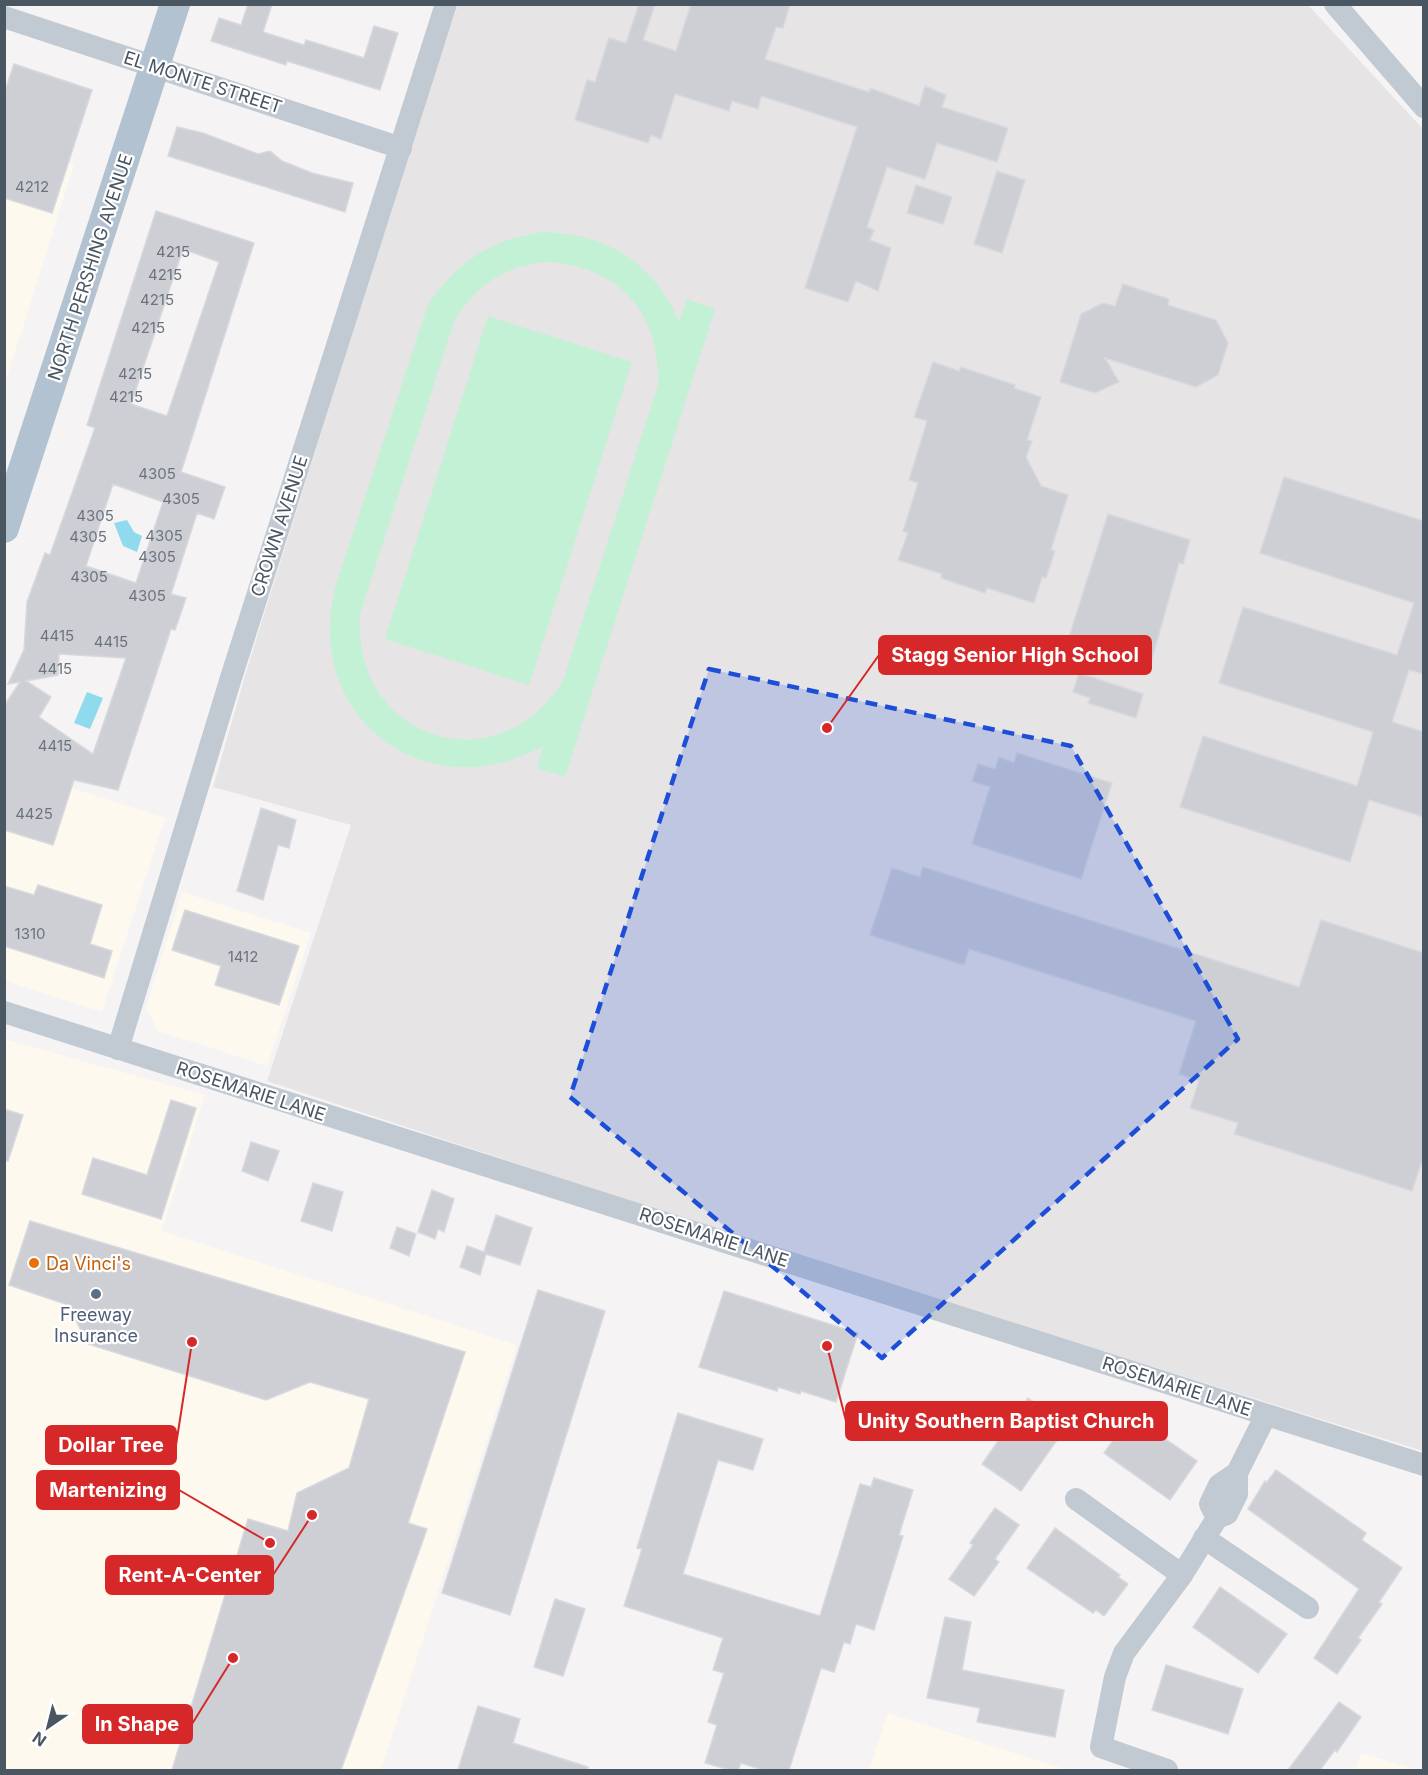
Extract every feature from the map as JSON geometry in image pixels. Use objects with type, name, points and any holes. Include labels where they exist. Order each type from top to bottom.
[{"type":"main road","name":"NORTH PERSHING AVENUE","points":[[4,528],[175,4]]},
{"type":"street","name":"CROWN AVENUE","points":[[118,1049],[230,681],[446,4]]},
{"type":"street","points":[[1335,4],[1424,107]]},
{"type":"street","name":"EL MONTE STREET","points":[[4,17],[401,148]]},
{"type":"street","name":"ROSEMARIE LANE","points":[[4,1012],[1424,1465]]},
{"type":"street","points":[[1167,1770],[1101,1747],[1115,1677],[1124,1653],[1182,1575],[1217,1518],[1227,1514],[1237,1494],[1238,1473],[1266,1415]]},
{"type":"street","points":[[1076,1499],[1182,1575]]},
{"type":"street","points":[[1204,1538],[1308,1608]]},
{"type":"highlighted area","points":[[709,669],[1071,746],[1238,1039],[882,1358],[570,1097]]},
{"type":"shaded area","points":[[458,5],[1308,5],[1423,129],[1423,1451],[757,1243],[267,1081],[351,825],[213,787],[247,669],[411,144]]},
{"type":"shaded area","points":[[5,142],[74,165],[5,384]]},
{"type":"shaded area","points":[[5,766],[165,818],[102,1012],[5,981]]},
{"type":"shaded area","points":[[182,892],[311,933],[267,1066],[158,1031],[146,1008]]},
{"type":"shaded area","points":[[4,1039],[205,1095],[162,1231],[517,1345],[381,1770],[5,1770]]},
{"type":"shaded area","points":[[888,1713],[1068,1770],[869,1770]]},
{"type":"shaded area","points":[[1361,1753],[1418,1770],[1355,1770]]},
{"type":"green space","points":[[545,232],[568,234],[589,239],[626,255],[656,283],[679,321],[687,299],[715,309],[565,777],[537,768],[543,746],[499,763],[457,767],[418,759],[384,740],[356,712],[338,677],[330,635],[335,588],[428,305],[451,276],[478,254],[493,246],[526,235]],"holes":[[[546,262],[572,265],[594,272],[614,283],[643,315],[652,336],[657,359],[658,385],[563,681],[535,714],[502,733],[467,740],[433,734],[403,718],[378,692],[363,657],[360,614],[455,319],[473,296],[493,279],[505,273],[531,264]]]},
{"type":"green space","points":[[488,316],[632,362],[529,685],[385,639]]},
{"type":"water","points":[[127,520],[134,532],[142,536],[137,552],[123,546],[114,523]]},
{"type":"water","points":[[87,692],[103,698],[90,729],[74,723]]},
{"type":"building","points":[[248,4],[272,4],[263,32],[304,45],[306,40],[364,58],[374,26],[398,33],[380,90],[287,61],[286,65],[211,41],[219,18],[241,25]]},
{"type":"building","points":[[639,4],[655,4],[643,40],[676,51],[691,4],[790,4],[783,28],[776,27],[765,59],[869,92],[870,88],[919,106],[925,86],[946,95],[942,107],[1008,128],[997,162],[937,143],[925,179],[887,167],[867,227],[874,230],[870,240],[891,248],[878,291],[856,281],[848,302],[805,288],[857,127],[761,96],[758,109],[732,101],[729,111],[675,94],[661,139],[651,135],[648,143],[575,120],[587,80],[595,82],[609,38],[626,43]]},
{"type":"building","points":[[14,64],[92,90],[52,213],[4,198],[4,94]]},
{"type":"building","points":[[177,127],[203,133],[258,154],[270,151],[282,161],[312,173],[353,183],[345,212],[168,156]]},
{"type":"building","points":[[997,171],[1025,180],[1002,253],[974,244]]},
{"type":"building","points":[[916,185],[952,197],[943,224],[907,213]]},
{"type":"building","points":[[156,211],[254,243],[181,472],[225,487],[214,519],[197,513],[171,594],[186,598],[175,630],[171,629],[118,790],[74,780],[53,845],[4,830],[4,706],[20,682],[8,684],[24,650],[27,602],[45,553],[50,555],[95,428],[87,425]],"holes":[[[183,249],[219,262],[167,416],[131,404]],[[113,484],[163,502],[136,583],[86,566]],[[59,654],[126,658],[93,754],[39,717],[51,697],[26,681],[58,675]]]},
{"type":"building","points":[[1123,284],[1169,299],[1168,305],[1216,320],[1228,343],[1218,375],[1196,387],[1105,358],[1119,382],[1095,393],[1060,382],[1081,314],[1103,303],[1115,306]]},
{"type":"building","points":[[933,362],[959,371],[961,367],[1015,385],[1014,388],[1041,397],[1027,440],[1032,441],[1026,457],[1041,486],[1068,495],[1051,550],[1055,551],[1046,578],[1042,577],[1034,603],[987,588],[985,593],[941,578],[942,574],[898,560],[908,533],[903,531],[918,483],[909,480],[927,421],[914,417]]},
{"type":"building","points":[[1284,477],[1424,521],[1424,674],[1409,670],[1392,722],[1424,732],[1424,817],[1369,800],[1350,862],[1180,807],[1203,736],[1357,786],[1373,732],[1219,683],[1243,607],[1397,655],[1414,603],[1260,553]]},
{"type":"building","points":[[1108,514],[1190,540],[1183,564],[1179,563],[1151,663],[1069,637]]},
{"type":"building","points":[[1079,673],[1143,694],[1136,718],[1088,703],[1090,698],[1073,692]]},
{"type":"building","points":[[1017,753],[1112,783],[1081,879],[972,844],[990,787],[972,781],[978,764],[995,769],[999,757],[1014,763]]},
{"type":"building","points":[[261,808],[296,820],[289,848],[278,845],[263,900],[237,891]]},
{"type":"building","points":[[923,867],[1299,987],[1321,920],[1424,953],[1424,1155],[1412,1191],[1234,1134],[1238,1123],[1190,1108],[1199,1081],[1179,1074],[1196,1021],[969,949],[964,965],[870,935],[892,868],[920,877]]},
{"type":"building","points":[[38,885],[102,905],[90,944],[112,951],[104,978],[4,946],[4,886],[34,895]]},
{"type":"building","points":[[185,910],[299,946],[279,1005],[215,985],[221,966],[172,950]]},
{"type":"building","points":[[171,1100],[196,1108],[161,1219],[82,1194],[93,1158],[147,1175]]},
{"type":"building","points":[[4,1109],[23,1115],[8,1161],[4,1161]]},
{"type":"building","points":[[251,1142],[279,1151],[268,1181],[242,1171]]},
{"type":"building","points":[[313,1183],[343,1192],[332,1231],[301,1221]]},
{"type":"building","points":[[432,1190],[454,1199],[444,1232],[438,1229],[435,1239],[418,1232]]},
{"type":"building","points":[[496,1215],[532,1228],[520,1265],[486,1254],[480,1275],[460,1267],[467,1246],[484,1252]]},
{"type":"building","points":[[30,1221],[465,1352],[408,1523],[427,1529],[341,1770],[172,1770],[248,1519],[288,1531],[297,1493],[349,1468],[369,1399],[310,1382],[266,1400],[88,1344],[68,1305],[9,1285]]},
{"type":"building","points":[[397,1227],[416,1234],[409,1256],[390,1248]]},
{"type":"building","points":[[538,1290],[605,1311],[510,1615],[442,1593]]},
{"type":"building","points":[[724,1291],[858,1333],[836,1402],[801,1391],[800,1394],[778,1387],[777,1391],[699,1367]]},
{"type":"building","points":[[1028,1398],[1067,1426],[1021,1491],[982,1464]]},
{"type":"building","points":[[678,1413],[763,1439],[753,1470],[718,1460],[683,1574],[820,1616],[860,1484],[871,1487],[874,1478],[913,1490],[899,1535],[903,1536],[874,1630],[856,1624],[850,1644],[844,1642],[834,1672],[821,1668],[789,1770],[763,1770],[741,1763],[738,1770],[730,1770],[705,1763],[717,1725],[708,1722],[724,1673],[713,1670],[723,1638],[624,1606],[642,1549],[637,1548]]},
{"type":"building","points":[[1131,1415],[1197,1461],[1170,1500],[1104,1453]]},
{"type":"building","points":[[1276,1470],[1366,1533],[1362,1540],[1402,1568],[1379,1602],[1382,1604],[1358,1638],[1361,1640],[1337,1674],[1314,1658],[1359,1589],[1248,1509],[1265,1481],[1267,1482]]},
{"type":"building","points":[[995,1508],[1019,1525],[995,1559],[999,1562],[974,1596],[949,1579],[973,1545],[970,1543]]},
{"type":"building","points":[[1055,1528],[1120,1575],[1118,1577],[1128,1584],[1104,1616],[1096,1610],[1093,1613],[1027,1568]]},
{"type":"building","points":[[1220,1587],[1287,1634],[1258,1673],[1193,1627]]},
{"type":"building","points":[[555,1599],[585,1609],[563,1676],[534,1667]]},
{"type":"building","points":[[945,1617],[971,1622],[962,1670],[1064,1690],[1055,1737],[977,1722],[980,1708],[927,1698]]},
{"type":"building","points":[[1166,1665],[1243,1689],[1228,1734],[1152,1710]]},
{"type":"building","points":[[1339,1702],[1361,1717],[1337,1752],[1335,1750],[1320,1770],[1288,1770]]},
{"type":"building","points":[[478,1706],[520,1719],[513,1743],[588,1767],[588,1770],[458,1770]]},
{"type":"place","name":"Stagg Senior High School","points":[[827,728]]},
{"type":"place","name":"Da Vinci's","points":[[34,1263]]},
{"type":"place","name":"Freeway Insurance","points":[[96,1294]]},
{"type":"place","name":"Dollar Tree","points":[[192,1342]]},
{"type":"place","name":"Unity Southern Baptist Church","points":[[827,1346]]},
{"type":"place","name":"Rent-A-Center","points":[[312,1515]]},
{"type":"place","name":"Martenizing","points":[[270,1543]]},
{"type":"place","name":"In Shape","points":[[233,1658]]}]
